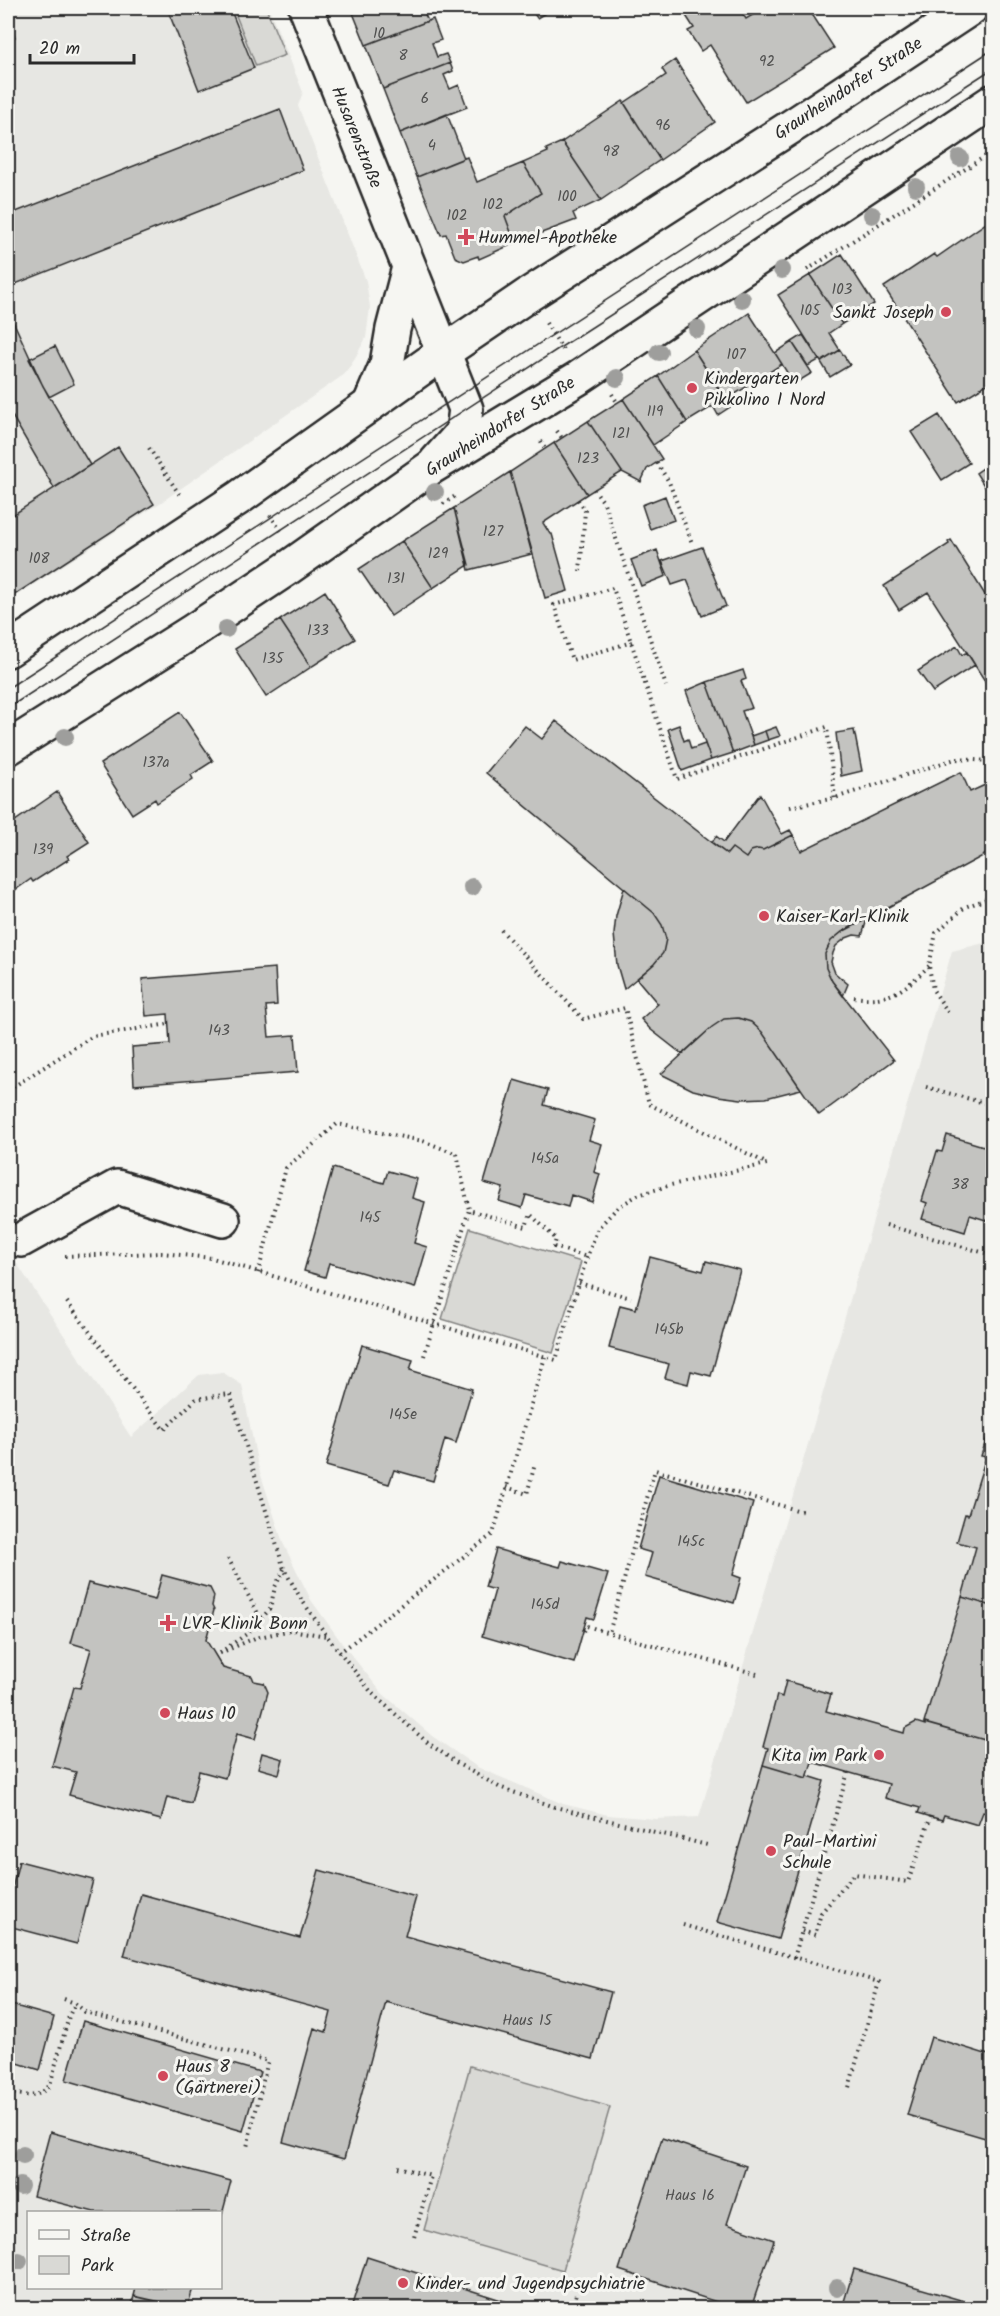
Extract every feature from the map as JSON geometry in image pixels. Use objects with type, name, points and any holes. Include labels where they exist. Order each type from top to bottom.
[{"type":"main road","name":"Husarenstraße","points":[[306,8],[466,409]]},
{"type":"main road","name":"Graurheindorfer Straße","points":[[8,650],[240,497],[528,295],[800,121],[971,8]]},
{"type":"main road","name":"Graurheindorfer Straße","points":[[8,748],[276,576],[430,468],[580,377],[993,102]]},
{"type":"main road","points":[[370,404],[387,364],[393,329],[410,267]]},
{"type":"main road","points":[[430,468],[463,432],[466,409],[492,413],[524,411]]},
{"type":"main road","points":[[21,1240],[117,1187],[223,1220]]},
{"type":"path","points":[[528,295],[580,377]]},
{"type":"path","points":[[557,430],[562,438]]},
{"type":"path","points":[[540,441],[546,449]]},
{"type":"path","points":[[149,448],[181,497]]},
{"type":"path","points":[[657,464],[669,482],[692,543]]},
{"type":"path","points":[[594,489],[604,503],[666,686]]},
{"type":"path","points":[[578,500],[585,511],[580,571]]},
{"type":"path","points":[[267,510],[284,535]]},
{"type":"path","points":[[632,642],[572,660],[554,604],[613,588],[632,642],[677,779],[827,727],[835,798]]},
{"type":"path","points":[[790,807],[835,798],[955,759],[993,761]]},
{"type":"path","points":[[948,1012],[933,990],[929,966],[936,933],[965,907],[993,897]]},
{"type":"path","points":[[56,1256],[161,1253],[212,1258],[556,1360],[598,1228],[618,1207],[638,1195],[767,1164],[649,1104],[626,1008],[583,1019],[501,930]]},
{"type":"path","points":[[854,997],[885,998],[901,992],[929,966]]},
{"type":"path","points":[[8,1090],[93,1035],[169,1024]]},
{"type":"path","points":[[926,1087],[993,1105]]},
{"type":"path","points":[[258,1273],[286,1168],[337,1124],[423,1141],[457,1154],[469,1210],[424,1356]]},
{"type":"path","points":[[469,1210],[526,1227],[530,1214],[556,1239],[554,1247],[587,1257]]},
{"type":"path","points":[[886,1226],[993,1255]]},
{"type":"path","points":[[579,1283],[631,1298]]},
{"type":"path","points":[[67,1302],[164,1430],[196,1399],[230,1394],[284,1569],[301,1599],[339,1653],[372,1694],[428,1743],[460,1765],[499,1787],[555,1807],[707,1845]]},
{"type":"path","points":[[339,1653],[493,1534],[545,1357]]},
{"type":"path","points":[[506,1487],[526,1494],[535,1464]]},
{"type":"path","points":[[609,1633],[655,1470],[804,1512]]},
{"type":"path","points":[[228,1558],[261,1619]]},
{"type":"path","points":[[284,1569],[275,1587],[270,1609],[248,1632],[218,1654],[255,1638],[291,1630],[327,1636]]},
{"type":"path","points":[[584,1631],[587,1626],[757,1674]]},
{"type":"path","points":[[794,1958],[848,1772]]},
{"type":"path","points":[[802,1931],[815,1935],[821,1913],[854,1874],[908,1882],[931,1816]]},
{"type":"path","points":[[683,1925],[879,1982],[848,2091]]},
{"type":"path","points":[[64,1999],[75,2003],[85,2012],[268,2061],[247,2147]]},
{"type":"path","points":[[8,2094],[33,2097],[50,2085],[69,2016],[75,2003]]},
{"type":"path","points":[[398,2167],[431,2176],[412,2241]]},
{"type":"path","points":[[572,2308],[577,2291]]},
{"type":"shaded area","points":[[8,8],[269,8],[303,92],[298,106],[366,281],[370,307],[366,338],[342,376],[160,503],[8,601]]},
{"type":"shaded area","name":"LVR-Klinik Bonn","points":[[992,941],[992,2308],[8,2308],[8,1250],[131,1437],[199,1375],[222,1372],[242,1385],[258,1466],[283,1543],[311,1600],[382,1693],[432,1736],[477,1767],[563,1804],[608,1815],[655,1819],[699,1817],[952,951]]},
{"type":"green space","points":[[233,8],[266,8],[285,55],[256,66]]},
{"type":"green space","points":[[470,1228],[581,1262],[553,1353],[442,1319]]},
{"type":"green space","points":[[470,2066],[610,2107],[563,2270],[424,2230]]},
{"type":"building","points":[[167,8],[230,8],[254,68],[199,90]]},
{"type":"building","points":[[351,8],[422,8],[428,21],[366,45]]},
{"type":"building","points":[[530,8],[554,8],[537,18]]},
{"type":"building","points":[[681,8],[739,8],[746,19],[764,8],[808,8],[834,48],[746,102],[710,45],[701,51],[688,31],[694,28]]},
{"type":"building","points":[[433,19],[441,40],[432,43],[437,57],[446,54],[450,63],[383,89],[366,45]]},
{"type":"building","points":[[8,20],[15,37],[8,40]]},
{"type":"building","points":[[675,60],[715,122],[660,160],[624,103],[666,75],[662,69]]},
{"type":"building","points":[[450,63],[453,71],[444,75],[450,89],[459,85],[467,107],[400,133],[383,89]]},
{"type":"building","points":[[623,101],[660,160],[601,200],[562,142]]},
{"type":"building","points":[[280,109],[303,170],[8,287],[8,215]]},
{"type":"building","points":[[447,114],[464,158],[417,177],[400,133]]},
{"type":"building","points":[[562,142],[601,200],[573,213],[576,220],[515,243],[505,216],[541,193],[523,163],[548,152],[546,149]]},
{"type":"building","points":[[467,157],[477,182],[523,163],[541,193],[505,216],[515,243],[479,259],[478,256],[464,261],[455,257],[446,234],[441,235],[417,177]]},
{"type":"building","name":"Sankt Joseph","points":[[992,219],[992,337],[989,340],[992,345],[992,381],[958,402],[884,287],[934,254],[937,257]]},
{"type":"building","points":[[842,254],[874,304],[842,324],[810,275]]},
{"type":"building","points":[[810,275],[842,324],[829,333],[840,350],[821,362],[778,295]]},
{"type":"building","points":[[8,310],[43,386],[90,465],[54,488],[8,409]]},
{"type":"building","points":[[749,313],[782,364],[726,400],[694,350]]},
{"type":"building","points":[[803,335],[819,360],[808,366],[792,342]]},
{"type":"building","points":[[792,342],[812,373],[794,384],[775,353]]},
{"type":"building","points":[[55,346],[74,384],[49,397],[29,359]]},
{"type":"building","name":"Kindergarten Pikkolino I Nord","points":[[694,350],[730,407],[718,415],[713,406],[687,422],[658,376]]},
{"type":"building","points":[[840,350],[850,365],[830,377],[821,362]]},
{"type":"building","points":[[658,376],[687,422],[653,445],[623,399]]},
{"type":"building","points":[[623,399],[662,459],[647,469],[641,482],[622,472],[588,421]]},
{"type":"building","points":[[939,415],[969,463],[942,480],[911,432]]},
{"type":"building","points":[[588,421],[622,472],[587,494],[554,443]]},
{"type":"building","points":[[554,443],[587,494],[543,523],[552,534],[568,591],[545,598],[510,472]]},
{"type":"building","points":[[118,447],[154,504],[8,599],[8,518]]},
{"type":"building","points":[[992,462],[992,498],[976,473]]},
{"type":"building","points":[[510,472],[532,554],[469,570],[454,508]]},
{"type":"building","points":[[665,496],[674,520],[650,529],[642,505]]},
{"type":"building","points":[[454,508],[469,565],[433,588],[402,541]]},
{"type":"building","points":[[951,540],[992,606],[992,692],[928,592],[899,610],[884,586],[949,544]]},
{"type":"building","points":[[402,541],[433,588],[391,616],[359,569]]},
{"type":"building","points":[[702,547],[726,606],[702,616],[687,580],[672,585],[662,561]]},
{"type":"building","points":[[657,550],[666,576],[641,586],[631,560]]},
{"type":"building","points":[[325,591],[355,639],[311,667],[280,620]]},
{"type":"building","points":[[280,620],[311,667],[266,697],[235,649]]},
{"type":"building","points":[[957,646],[962,655],[967,652],[975,665],[933,692],[918,671]]},
{"type":"building","points":[[743,670],[746,679],[741,681],[752,708],[742,711],[754,745],[733,753],[707,682]]},
{"type":"building","points":[[707,682],[733,753],[711,760],[686,691]]},
{"type":"building","points":[[180,712],[213,761],[191,775],[193,779],[157,803],[155,799],[132,814],[100,764]]},
{"type":"building","name":"Kaiser-Karl-Klinik","points":[[556,721],[727,854],[732,848],[746,858],[751,851],[763,850],[793,835],[801,851],[961,772],[970,792],[985,785],[988,788],[992,786],[992,851],[842,932],[831,941],[825,954],[826,968],[832,981],[894,1060],[819,1115],[762,1032],[751,1022],[738,1018],[724,1019],[682,1054],[650,1029],[641,1019],[658,1004],[637,979],[663,953],[666,939],[662,925],[654,913],[486,773],[525,726],[542,739]]},
{"type":"building","points":[[679,725],[684,741],[688,739],[691,749],[705,744],[711,760],[682,771],[668,729]]},
{"type":"building","points":[[776,727],[780,736],[768,740],[765,731]]},
{"type":"building","points":[[854,730],[862,771],[841,776],[836,733]]},
{"type":"building","points":[[765,731],[768,740],[754,745],[751,736]]},
{"type":"building","points":[[57,792],[89,842],[67,856],[69,859],[33,882],[31,879],[8,895],[8,826]]},
{"type":"building","points":[[760,794],[782,834],[790,830],[793,835],[763,850],[751,851],[746,858],[732,848],[727,854],[712,843],[716,836],[724,842]]},
{"type":"building","points":[[624,888],[654,913],[662,925],[666,939],[663,953],[654,964],[624,989],[617,965],[614,934],[616,916]]},
{"type":"building","points":[[867,919],[862,936],[854,935],[846,938],[836,946],[833,953],[831,962],[835,973],[848,984],[843,996],[826,968],[825,954],[831,941],[842,932]]},
{"type":"building","points":[[275,968],[277,1005],[266,1006],[269,1037],[295,1035],[298,1072],[134,1085],[132,1047],[170,1044],[168,1014],[146,1016],[142,979]]},
{"type":"building","points":[[738,1018],[751,1022],[762,1032],[801,1089],[766,1098],[741,1099],[693,1090],[661,1074],[712,1027],[724,1019]]},
{"type":"building","points":[[514,1080],[548,1090],[544,1105],[595,1120],[589,1140],[602,1144],[594,1172],[600,1174],[592,1202],[571,1195],[568,1207],[526,1195],[522,1208],[499,1201],[503,1188],[484,1183]]},
{"type":"building","points":[[947,1135],[990,1148],[985,1165],[992,1167],[992,1222],[970,1215],[965,1232],[922,1219],[927,1203],[922,1201],[937,1151],[942,1152]]},
{"type":"building","points":[[333,1168],[384,1183],[388,1171],[417,1179],[412,1198],[425,1202],[414,1243],[427,1247],[415,1288],[329,1263],[325,1277],[304,1271]]},
{"type":"building","points":[[650,1257],[703,1271],[706,1261],[740,1270],[711,1376],[691,1371],[688,1384],[665,1378],[669,1364],[609,1348],[620,1305],[636,1309]]},
{"type":"building","points":[[362,1345],[413,1360],[410,1370],[472,1389],[456,1443],[445,1439],[433,1481],[394,1470],[389,1484],[326,1466]]},
{"type":"building","points":[[990,1428],[992,1429],[992,1606],[962,1597],[976,1547],[957,1542],[986,1457],[981,1456]]},
{"type":"building","points":[[659,1475],[753,1503],[733,1575],[741,1578],[734,1603],[645,1577],[652,1553],[638,1549]]},
{"type":"building","points":[[496,1549],[560,1567],[562,1561],[608,1574],[594,1619],[587,1617],[574,1663],[482,1636],[495,1590],[485,1587]]},
{"type":"building","name":"Haus 10","points":[[162,1575],[210,1588],[214,1596],[212,1606],[214,1610],[206,1640],[223,1668],[252,1676],[254,1681],[264,1683],[268,1692],[255,1739],[237,1734],[225,1778],[199,1771],[191,1803],[167,1797],[161,1820],[69,1795],[76,1772],[52,1766],[74,1687],[80,1688],[91,1649],[71,1643],[88,1583],[155,1600]]},
{"type":"building","points":[[962,1597],[992,1606],[992,1714],[985,1740],[924,1723]]},
{"type":"building","name":"Kita im Park","points":[[786,1681],[831,1694],[826,1711],[904,1733],[905,1728],[916,1722],[985,1740],[988,1738],[992,1746],[992,1814],[983,1812],[978,1825],[944,1815],[942,1820],[918,1813],[920,1808],[885,1798],[889,1784],[812,1762],[807,1778],[763,1765],[768,1748],[763,1747],[777,1695],[782,1697]]},
{"type":"building","points":[[262,1753],[283,1759],[279,1774],[258,1768]]},
{"type":"building","name":"Paul-Martini Schule","points":[[763,1765],[824,1781],[778,1939],[717,1922]]},
{"type":"building","points":[[19,1861],[93,1880],[77,1944],[8,1926],[8,1905]]},
{"type":"building","points":[[319,1870],[416,1897],[405,1936],[611,1992],[593,2059],[386,2002],[344,2159],[283,2142],[314,2028],[326,2032],[331,2012],[124,1956],[141,1894],[300,1938]]},
{"type":"building","points":[[8,2004],[54,2017],[40,2070],[8,2060]]},
{"type":"building","name":"Haus 8 (Gärtnerei)","points":[[83,2021],[260,2072],[243,2131],[66,2080]]},
{"type":"building","points":[[931,2037],[992,2056],[992,2140],[907,2115]]},
{"type":"building","points":[[50,2132],[231,2181],[222,2215],[222,2211],[90,2211],[33,2196]]},
{"type":"building","points":[[662,2138],[746,2166],[727,2224],[774,2240],[751,2308],[735,2308],[619,2270]]},
{"type":"building","name":"Kinder- und Jugendpsychiatrie","points":[[367,2257],[526,2308],[351,2308]]},
{"type":"building","points":[[854,2269],[988,2308],[842,2308]]},
{"type":"building","points":[[136,2289],[193,2289],[187,2308],[134,2296]]},
{"type":"building","points":[[134,2296],[181,2308],[131,2308]]},
{"type":"tram line","points":[[8,688],[992,50]]},
{"type":"tram line","points":[[8,708],[992,69]]},
{"type":"place","name":"Hummel-Apotheke","points":[[466,237]]},
{"type":"place","name":"Sankt Joseph","points":[[946,312]]},
{"type":"place","name":"Kindergarten Pikkolino I Nord","points":[[692,388]]},
{"type":"place","name":"Kaiser-Karl-Klinik","points":[[764,916]]},
{"type":"place","name":"LVR-Klinik Bonn","points":[[168,1623]]},
{"type":"place","name":"Haus 10","points":[[165,1713]]},
{"type":"place","name":"Kita im Park","points":[[879,1755]]},
{"type":"place","name":"Paul-Martini Schule","points":[[771,1851]]},
{"type":"place","name":"Haus 8 (Gärtnerei)","points":[[163,2076]]},
{"type":"place","name":"Kinder- und Jugendpsychiatrie","points":[[403,2283]]}]
